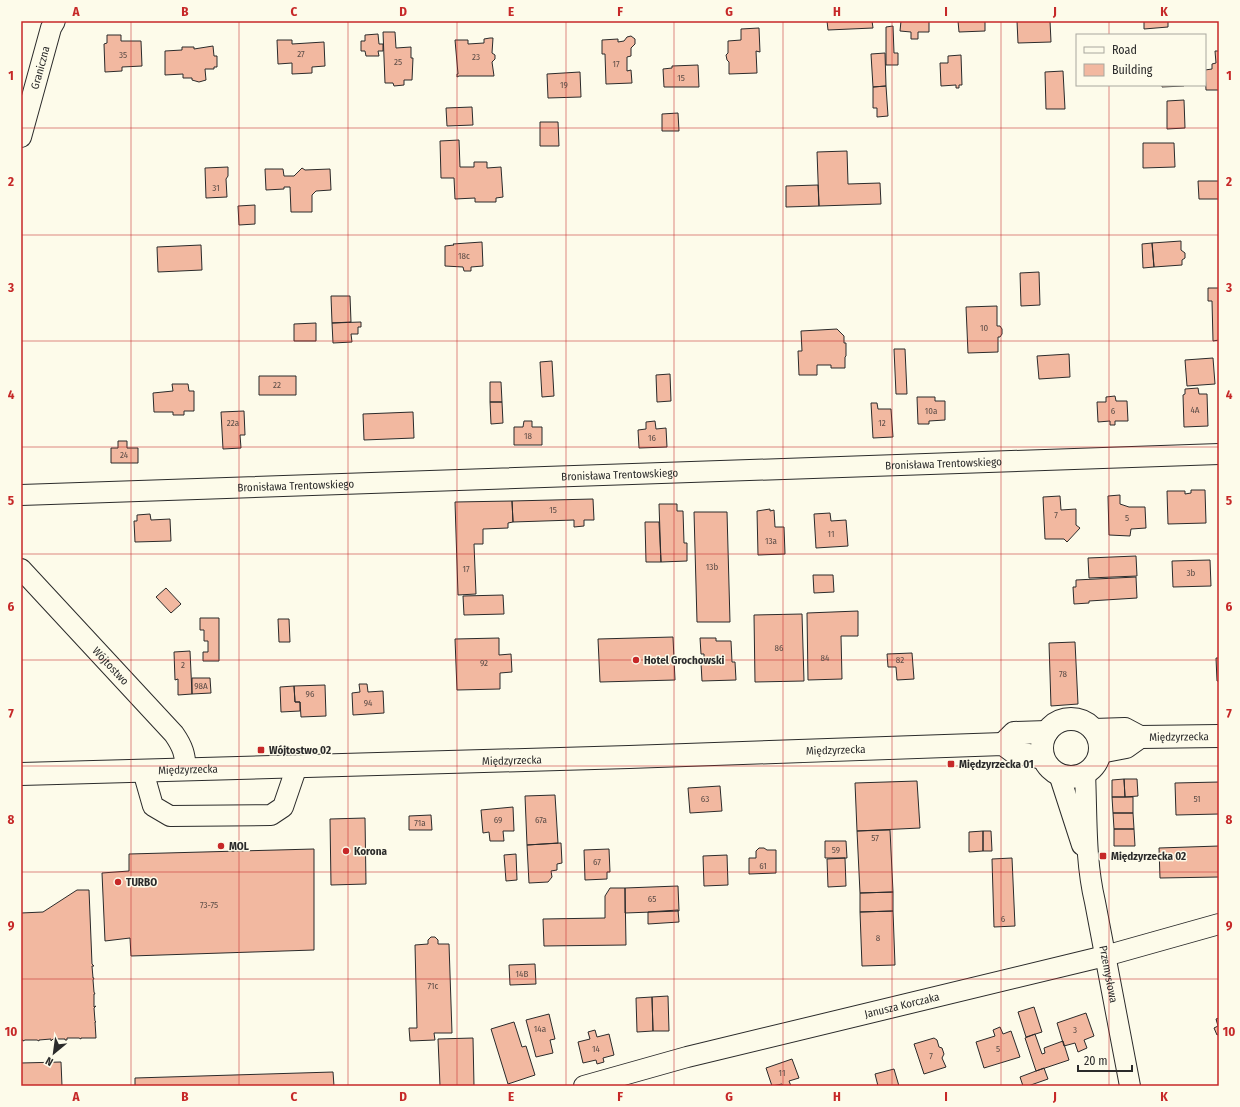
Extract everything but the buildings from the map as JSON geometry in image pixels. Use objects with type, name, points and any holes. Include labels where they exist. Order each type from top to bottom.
[{"type":"main road","points":[[1066,719],[1074,719],[1088,724],[1094,730],[1098,737],[1100,752],[1095,764],[1085,773],[1072,777],[1058,774],[1047,765],[1043,758],[1043,740],[1046,732],[1052,726],[1066,719]]},
{"type":"main road","name":"Międzyrzecka","points":[[1094,730],[1125,729],[1140,737],[1219,736]]},
{"type":"main road","points":[[1043,758],[1014,752],[1003,744],[1014,733],[1046,732]]},
{"type":"main road","name":"Międzyrzecka","points":[[1100,752],[1126,747],[1140,737]]},
{"type":"main road","name":"Międzyrzecka","points":[[21,774],[1003,744]]},
{"type":"street","name":"Graniczna","points":[[21,137],[51,28],[55,21]]},
{"type":"street","name":"Bronisława Trentowskiego","points":[[21,495],[1219,454]]},
{"type":"street","name":"Wójtostwo","points":[[21,569],[174,734],[182,745],[185,756],[186,770]]},
{"type":"street","points":[[143,771],[153,806],[170,816],[271,815],[283,807],[297,766]]},
{"type":"street","name":"Przemysłowa","points":[[1085,773],[1090,880],[1130,1086]]},
{"type":"street","name":"Przemysłowa","points":[[1058,774],[1088,862]]},
{"type":"street","name":"Janusza Korczaka","points":[[584,1086],[687,1057],[1105,956],[1219,924]]},
{"type":"place","name":"Hotel Grochowski","points":[[636,660]]},
{"type":"place","name":"Wójtostwo 02","points":[[261,750]]},
{"type":"place","name":"Międzyrzecka 01","points":[[951,764]]},
{"type":"place","name":"MOL","points":[[221,846]]},
{"type":"place","name":"Korona","points":[[346,851]]},
{"type":"place","name":"Międzyrzecka 02","points":[[1103,856]]},
{"type":"place","name":"TURBO","points":[[118,882]]}]
